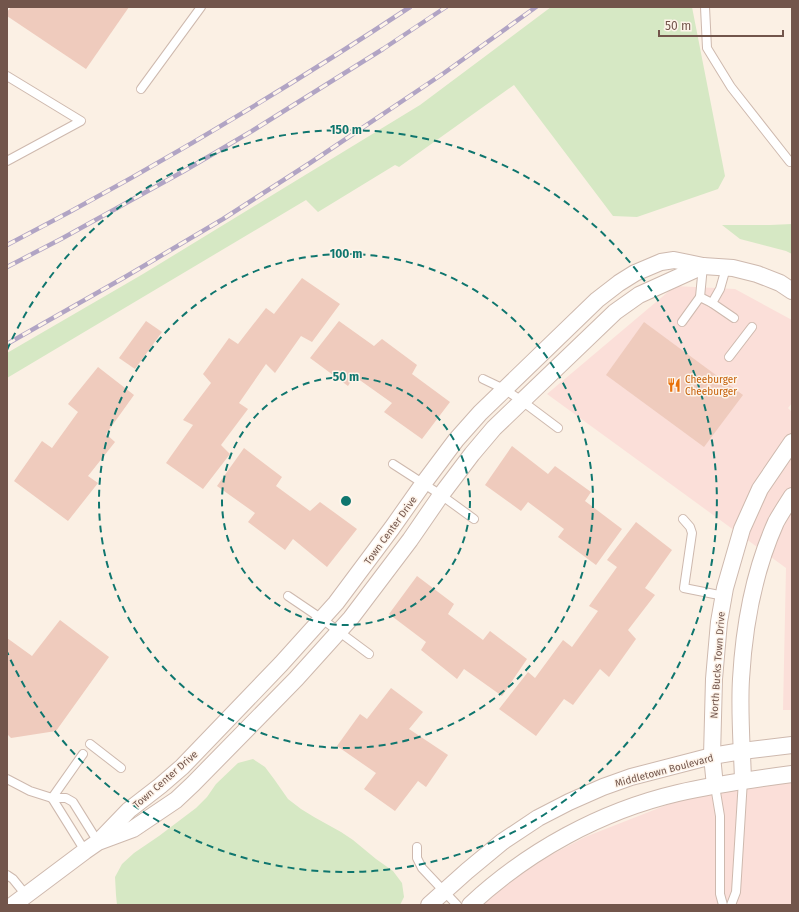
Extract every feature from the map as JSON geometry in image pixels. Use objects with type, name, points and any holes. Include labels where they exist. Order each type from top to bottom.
[{"type":"street","name":"Town Center Drive","points":[[13,905],[98,842],[129,810],[182,767],[281,664],[336,603],[456,440],[504,389],[597,300],[619,283],[635,274],[661,262],[674,260],[703,266],[733,268],[756,274],[780,284],[792,291]]},
{"type":"street","name":"Town Center Drive","points":[[98,842],[133,829],[176,800],[291,684],[351,618],[472,454],[494,428],[615,312],[639,295],[703,266]]},
{"type":"street","name":"North Bucks Town Drive","points":[[715,786],[712,756],[715,672],[719,622],[724,596],[742,529],[760,489],[792,442]]},
{"type":"street","points":[[743,780],[740,714],[741,680],[744,640],[751,598],[767,545],[777,521],[792,496]]},
{"type":"street","name":"Middletown Boulevard","points":[[429,905],[502,842],[538,818],[603,786],[631,777],[712,756],[792,745]]},
{"type":"street","points":[[470,905],[502,878],[534,855],[567,835],[617,812],[679,792],[743,780],[792,774]]},
{"type":"lane","points":[[141,89],[201,7]]},
{"type":"lane","points":[[705,7],[707,48],[731,87],[790,162]]},
{"type":"lane","points":[[7,76],[81,121],[7,162]]},
{"type":"lane","points":[[682,322],[700,297],[703,266]]},
{"type":"lane","points":[[712,303],[720,289],[726,268]]},
{"type":"lane","points":[[700,297],[712,303],[734,318]]},
{"type":"lane","points":[[729,357],[752,327]]},
{"type":"lane","points":[[483,379],[504,389],[558,428]]},
{"type":"lane","points":[[393,464],[474,519]]},
{"type":"lane","points":[[684,519],[690,527],[692,533],[684,588],[724,596]]},
{"type":"lane","points":[[288,596],[369,654]]},
{"type":"lane","points":[[90,744],[121,768]]},
{"type":"lane","points":[[52,798],[83,754]]},
{"type":"lane","points":[[7,779],[30,791],[52,798],[66,798],[73,802],[98,842]]},
{"type":"lane","points":[[730,905],[736,892],[743,780]]},
{"type":"lane","points":[[715,786],[720,816],[720,894],[722,905]]},
{"type":"lane","points":[[52,798],[85,851]]},
{"type":"lane","points":[[417,847],[417,858],[422,868],[457,905]]},
{"type":"lane","points":[[7,874],[26,895]]},
{"type":"shaded area","points":[[675,286],[735,289],[792,320],[792,403],[788,408],[792,412],[792,710],[783,710],[786,568],[547,394]]},
{"type":"shaded area","points":[[792,782],[792,905],[480,905],[532,865],[585,837],[687,797]]},
{"type":"green space","points":[[551,7],[692,7],[725,176],[718,189],[637,217],[613,216],[514,85],[399,167],[395,165],[318,212],[306,200],[7,378],[7,353],[143,274],[420,105]]},
{"type":"green space","points":[[792,224],[792,254],[786,251],[740,239],[722,225],[770,225]]},
{"type":"green space","points":[[253,759],[265,767],[288,799],[301,809],[353,840],[393,871],[402,883],[404,897],[400,905],[117,905],[115,877],[122,864],[134,853],[196,808],[207,797],[216,784],[238,763]]},
{"type":"building","points":[[11,7],[129,7],[86,69],[7,16],[7,12]]},
{"type":"building","points":[[302,278],[340,304],[312,342],[301,336],[275,373],[266,364],[239,403],[248,409],[221,445],[230,454],[203,489],[166,463],[193,425],[183,420],[211,383],[203,374],[229,338],[238,344],[266,308],[274,314]]},
{"type":"building","points":[[146,321],[162,332],[135,369],[119,358]]},
{"type":"building","points":[[339,321],[374,346],[382,339],[417,365],[412,374],[450,402],[422,439],[384,412],[392,403],[354,376],[348,386],[310,358]]},
{"type":"building","name":"Cheeburger Cheeburger","points":[[644,322],[743,395],[704,447],[606,375]]},
{"type":"building","points":[[98,367],[134,395],[106,434],[115,442],[88,476],[98,483],[68,521],[14,481],[42,441],[52,448],[78,412],[68,404]]},
{"type":"building","points":[[512,446],[548,474],[555,466],[591,492],[585,501],[622,529],[596,565],[558,537],[564,529],[528,502],[521,511],[485,485]]},
{"type":"building","points":[[244,448],[282,477],[276,486],[310,511],[320,502],[357,529],[327,567],[293,539],[285,550],[248,522],[255,513],[217,486]]},
{"type":"building","points":[[636,522],[672,550],[645,588],[655,595],[628,630],[636,639],[609,677],[600,669],[573,705],[564,699],[536,736],[499,709],[528,672],[535,678],[563,640],[572,647],[598,611],[589,606],[617,567],[607,560]]},
{"type":"building","points":[[417,576],[454,604],[448,614],[483,640],[490,631],[527,659],[502,696],[464,669],[457,679],[421,650],[426,642],[389,614]]},
{"type":"building","points":[[60,620],[109,657],[56,731],[11,738],[7,734],[7,638],[32,656]]},
{"type":"building","points":[[391,688],[423,712],[409,729],[448,755],[426,787],[418,781],[395,811],[364,789],[376,773],[337,746],[360,714],[367,719]]},
{"type":"railway","points":[[7,245],[110,190],[212,131],[312,70],[410,7]]},
{"type":"railway","points":[[7,267],[184,171],[252,131],[383,49],[446,7]]},
{"type":"railway","points":[[7,344],[223,219],[310,163],[444,73],[536,7]]},
{"type":"place","name":"Cheeburger Cheeburger","points":[[674,385]]}]
